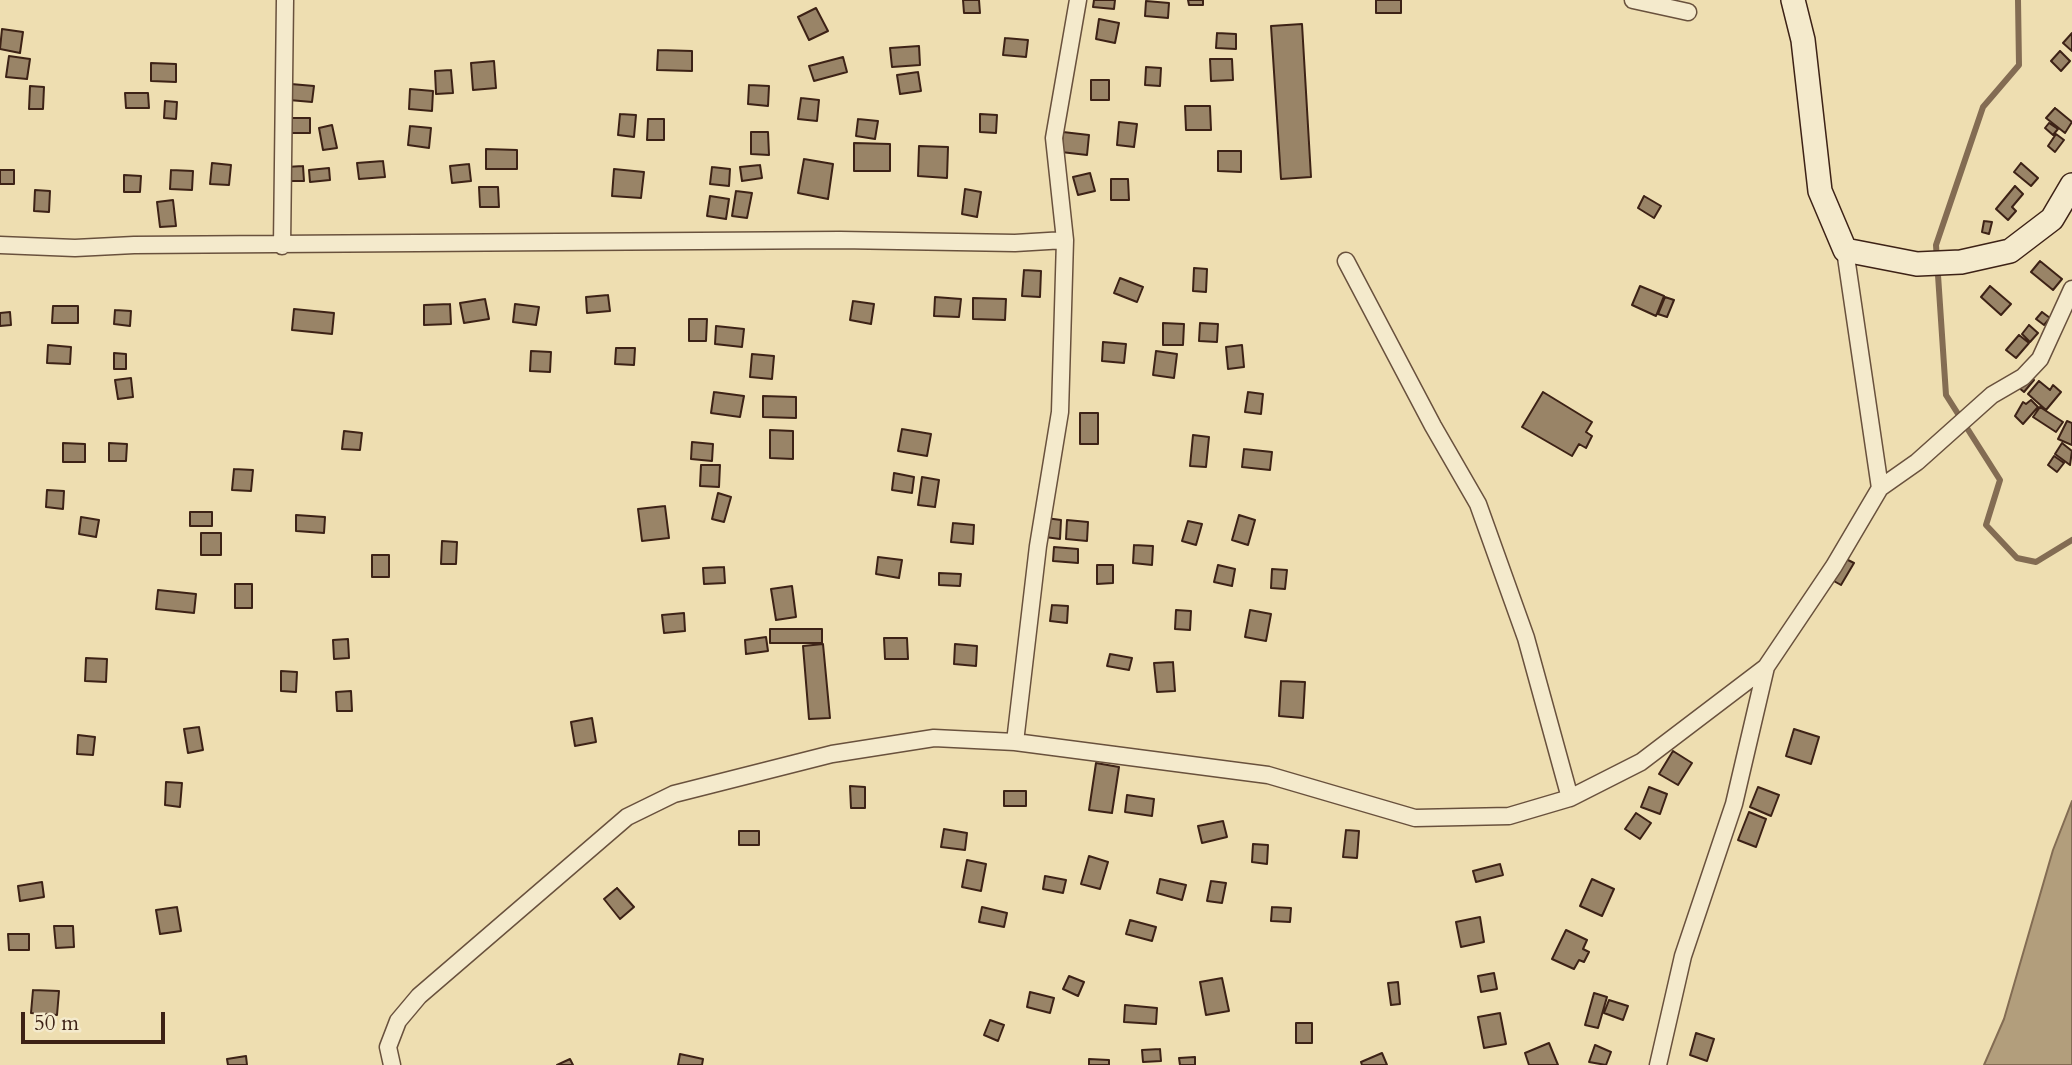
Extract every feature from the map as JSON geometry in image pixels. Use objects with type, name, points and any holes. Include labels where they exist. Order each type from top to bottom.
[{"type":"main road","points":[[1793,0],[1803,40],[1820,191],[1845,250],[1917,264],[1961,262],[2010,251],[2052,219],[2072,185]]},
{"type":"street","points":[[282,246],[285,0]]},
{"type":"street","points":[[1015,742],[1038,546],[1060,412],[1065,240],[1054,138],[1078,0]]},
{"type":"street","points":[[1633,0],[1688,12]]},
{"type":"street","points":[[0,245],[75,248],[134,245],[840,240],[1015,243],[1065,240]]},
{"type":"street","points":[[1845,250],[1880,488]]},
{"type":"street","points":[[1346,261],[1433,426],[1478,504],[1526,638],[1570,797]]},
{"type":"street","points":[[391,1065],[388,1047],[395,1030],[419,996],[627,817],[674,794],[832,754],[934,738],[1015,742],[1268,775],[1415,818],[1509,816],[1570,797],[1641,762],[1766,667],[1835,566],[1880,488],[1917,462],[1992,395],[2023,377],[2040,359],[2072,289]]},
{"type":"street","points":[[1658,1065],[1682,956],[1734,804],[1766,667]]},
{"type":"shaded area","points":[[2072,801],[2072,1065],[1984,1065],[2004,1019],[2053,850]]},
{"type":"building","points":[[963,0],[979,0],[980,13],[964,13]]},
{"type":"building","points":[[1094,0],[1115,0],[1114,9],[1093,7]]},
{"type":"building","points":[[1188,0],[1203,0],[1203,5],[1189,5]]},
{"type":"building","points":[[1376,0],[1401,0],[1401,13],[1376,13]]},
{"type":"building","points":[[1146,1],[1169,3],[1168,18],[1145,16]]},
{"type":"building","points":[[816,8],[828,31],[809,40],[798,17]]},
{"type":"building","points":[[1099,19],[1119,23],[1115,43],[1096,39]]},
{"type":"building","points":[[1302,24],[1311,177],[1281,179],[1271,26]]},
{"type":"building","points":[[2,29],[23,32],[20,53],[0,49]]},
{"type":"building","points":[[1217,33],[1236,34],[1236,49],[1216,48]]},
{"type":"building","points":[[2072,33],[2072,51],[2063,43]]},
{"type":"building","points":[[1005,38],[1028,40],[1026,57],[1003,55]]},
{"type":"building","points":[[919,46],[920,65],[892,67],[890,48]]},
{"type":"building","points":[[658,50],[692,51],[692,71],[657,70]]},
{"type":"building","points":[[2060,51],[2070,61],[2061,71],[2051,61]]},
{"type":"building","points":[[9,56],[30,59],[27,79],[6,77]]},
{"type":"building","points":[[843,57],[847,72],[814,81],[809,66]]},
{"type":"building","points":[[1210,59],[1232,59],[1233,80],[1211,81]]},
{"type":"building","points":[[494,61],[496,88],[473,90],[471,63]]},
{"type":"building","points":[[151,63],[176,64],[176,82],[151,81]]},
{"type":"building","points":[[1146,67],[1161,68],[1160,86],[1145,85]]},
{"type":"building","points":[[451,70],[453,93],[436,94],[435,71]]},
{"type":"building","points":[[918,72],[921,91],[900,94],[897,75]]},
{"type":"building","points":[[1091,80],[1109,80],[1109,100],[1091,100]]},
{"type":"building","points":[[291,84],[314,86],[312,102],[289,100]]},
{"type":"building","points":[[749,85],[769,86],[768,106],[748,104]]},
{"type":"building","points":[[30,86],[44,87],[43,109],[29,109]]},
{"type":"building","points":[[410,89],[433,91],[432,111],[409,109]]},
{"type":"building","points":[[125,93],[148,93],[149,108],[126,108]]},
{"type":"building","points":[[801,98],[819,100],[817,121],[798,119]]},
{"type":"building","points":[[165,101],[177,102],[176,119],[164,118]]},
{"type":"building","points":[[1185,106],[1210,106],[1211,130],[1186,130]]},
{"type":"building","points":[[2055,108],[2072,122],[2065,133],[2046,118]]},
{"type":"building","points":[[620,114],[636,115],[634,137],[618,135]]},
{"type":"building","points":[[980,114],[997,115],[996,133],[980,132]]},
{"type":"building","points":[[290,118],[310,118],[310,133],[290,133]]},
{"type":"building","points":[[648,119],[664,119],[664,140],[647,140]]},
{"type":"building","points":[[858,119],[878,121],[875,139],[856,136]]},
{"type":"building","points":[[1119,122],[1137,124],[1134,147],[1117,145]]},
{"type":"building","points":[[2049,123],[2058,129],[2053,135],[2045,128]]},
{"type":"building","points":[[332,125],[337,148],[323,150],[319,128]]},
{"type":"building","points":[[410,126],[431,128],[429,148],[408,145]]},
{"type":"building","points":[[751,132],[768,132],[769,155],[751,154]]},
{"type":"building","points":[[1063,132],[1089,135],[1087,155],[1061,152]]},
{"type":"building","points":[[2056,134],[2064,140],[2055,152],[2048,146]]},
{"type":"building","points":[[854,143],[890,144],[890,171],[854,171]]},
{"type":"building","points":[[919,146],[948,147],[947,178],[918,176]]},
{"type":"building","points":[[486,149],[517,150],[517,169],[486,169]]},
{"type":"building","points":[[1218,151],[1241,151],[1241,172],[1218,171]]},
{"type":"building","points":[[804,159],[833,164],[828,199],[798,193]]},
{"type":"building","points":[[383,161],[385,177],[359,179],[357,163]]},
{"type":"building","points":[[212,163],[231,165],[229,185],[210,184]]},
{"type":"building","points":[[2021,163],[2038,178],[2031,186],[2014,172]]},
{"type":"building","points":[[469,164],[471,181],[452,183],[450,166]]},
{"type":"building","points":[[760,165],[762,178],[742,181],[740,167]]},
{"type":"building","points":[[303,166],[304,181],[287,181],[286,167]]},
{"type":"building","points":[[712,167],[730,169],[729,186],[710,184]]},
{"type":"building","points":[[329,168],[330,180],[310,182],[309,170]]},
{"type":"building","points":[[614,169],[644,172],[641,198],[612,196]]},
{"type":"building","points":[[0,170],[14,170],[14,184],[0,184]]},
{"type":"building","points":[[171,170],[193,171],[192,190],[170,189]]},
{"type":"building","points":[[1090,173],[1095,191],[1078,195],[1073,177]]},
{"type":"building","points":[[124,175],[141,176],[140,192],[124,192]]},
{"type":"building","points":[[1111,179],[1128,179],[1129,200],[1111,200]]},
{"type":"building","points":[[2015,186],[2023,194],[2012,207],[2016,211],[2008,220],[1996,209]]},
{"type":"building","points":[[479,187],[498,187],[499,207],[480,207]]},
{"type":"building","points":[[965,189],[981,192],[977,217],[962,214]]},
{"type":"building","points":[[35,190],[50,191],[49,212],[34,211]]},
{"type":"building","points":[[736,191],[752,193],[747,218],[732,216]]},
{"type":"building","points":[[710,196],[729,199],[726,219],[707,216]]},
{"type":"building","points":[[1644,196],[1661,206],[1654,218],[1638,208]]},
{"type":"building","points":[[173,200],[176,226],[160,227],[157,202]]},
{"type":"building","points":[[1984,221],[1992,222],[1989,234],[1982,232]]},
{"type":"building","points":[[2040,261],[2062,279],[2053,290],[2031,272]]},
{"type":"building","points":[[1194,268],[1207,269],[1206,292],[1193,291]]},
{"type":"building","points":[[1024,270],[1041,271],[1040,297],[1022,296]]},
{"type":"building","points":[[1120,278],[1143,287],[1137,302],[1114,293]]},
{"type":"building","points":[[1640,286],[1664,296],[1656,316],[1632,305]]},
{"type":"building","points":[[1990,286],[2011,304],[2001,315],[1981,297]]},
{"type":"building","points":[[608,295],[610,311],[587,313],[586,297]]},
{"type":"building","points":[[935,297],[961,299],[959,317],[934,316]]},
{"type":"building","points":[[1665,297],[1674,300],[1667,317],[1658,314]]},
{"type":"building","points":[[973,298],[1006,299],[1005,320],[973,319]]},
{"type":"building","points":[[485,299],[489,319],[464,323],[460,303]]},
{"type":"building","points":[[853,301],[874,304],[871,324],[850,320]]},
{"type":"building","points":[[450,304],[451,324],[424,325],[424,305]]},
{"type":"building","points":[[515,304],[539,307],[536,325],[513,322]]},
{"type":"building","points":[[53,306],[78,306],[78,323],[52,323]]},
{"type":"building","points":[[294,309],[334,313],[332,334],[292,330]]},
{"type":"building","points":[[115,310],[131,311],[130,326],[114,324]]},
{"type":"building","points":[[10,312],[11,325],[0,326],[0,313]]},
{"type":"building","points":[[2042,312],[2050,318],[2044,325],[2036,319]]},
{"type":"building","points":[[689,319],[707,319],[706,341],[689,341]]},
{"type":"building","points":[[1163,323],[1184,324],[1183,345],[1163,345]]},
{"type":"building","points":[[1200,323],[1218,324],[1217,342],[1199,341]]},
{"type":"building","points":[[2029,325],[2038,333],[2030,342],[2022,334]]},
{"type":"building","points":[[716,326],[744,329],[742,347],[715,344]]},
{"type":"building","points":[[2019,335],[2029,343],[2016,358],[2006,350]]},
{"type":"building","points":[[1103,342],[1126,344],[1124,363],[1102,361]]},
{"type":"building","points":[[48,345],[71,347],[70,364],[47,363]]},
{"type":"building","points":[[1242,345],[1244,367],[1228,369],[1226,347]]},
{"type":"building","points":[[616,348],[635,348],[634,365],[615,364]]},
{"type":"building","points":[[531,351],[551,352],[550,372],[530,371]]},
{"type":"building","points":[[1156,351],[1177,354],[1174,378],[1153,375]]},
{"type":"building","points":[[114,353],[126,354],[126,369],[114,369]]},
{"type":"building","points":[[752,354],[774,356],[772,379],[750,377]]},
{"type":"building","points":[[2028,375],[2034,380],[2024,392],[2018,387]]},
{"type":"building","points":[[131,378],[133,397],[118,399],[115,380]]},
{"type":"building","points":[[2039,381],[2050,390],[2053,385],[2061,392],[2046,410],[2028,394]]},
{"type":"building","points":[[714,392],[744,396],[740,417],[711,413]]},
{"type":"building","points":[[1248,392],[1263,394],[1261,414],[1245,412]]},
{"type":"building","points":[[1543,392],[1592,422],[1586,432],[1592,436],[1586,448],[1579,444],[1572,456],[1522,427]]},
{"type":"building","points":[[763,396],[796,397],[796,418],[763,417]]},
{"type":"building","points":[[2031,400],[2038,407],[2023,424],[2015,416],[2023,402],[2026,404]]},
{"type":"building","points":[[2040,407],[2063,422],[2056,432],[2033,417]]},
{"type":"building","points":[[1080,413],[1098,413],[1098,444],[1080,444]]},
{"type":"building","points":[[2067,421],[2072,423],[2072,445],[2058,439]]},
{"type":"building","points":[[902,429],[931,434],[927,456],[898,451]]},
{"type":"building","points":[[770,430],[793,431],[793,459],[770,458]]},
{"type":"building","points":[[344,431],[362,433],[360,450],[342,449]]},
{"type":"building","points":[[1193,435],[1209,437],[1206,467],[1190,466]]},
{"type":"building","points":[[692,442],[713,444],[712,461],[691,459]]},
{"type":"building","points":[[63,443],[85,444],[85,462],[63,462]]},
{"type":"building","points":[[109,443],[127,444],[126,461],[109,461]]},
{"type":"building","points":[[2062,443],[2072,451],[2070,465],[2055,454]]},
{"type":"building","points":[[1244,449],[1272,452],[1270,470],[1242,467]]},
{"type":"building","points":[[2054,456],[2064,463],[2057,472],[2048,465]]},
{"type":"building","points":[[701,465],[720,465],[719,487],[700,486]]},
{"type":"building","points":[[234,469],[253,470],[251,491],[232,490]]},
{"type":"building","points":[[894,473],[914,477],[912,493],[892,490]]},
{"type":"building","points":[[922,477],[939,480],[935,507],[918,505]]},
{"type":"building","points":[[47,490],[64,491],[63,509],[46,507]]},
{"type":"building","points":[[718,493],[731,497],[724,522],[712,519]]},
{"type":"building","points":[[665,506],[669,538],[642,541],[638,509]]},
{"type":"building","points":[[190,512],[212,512],[212,526],[190,526]]},
{"type":"building","points":[[296,515],[325,517],[324,533],[296,531]]},
{"type":"building","points":[[1239,515],[1255,520],[1248,545],[1232,540]]},
{"type":"building","points":[[81,517],[99,520],[96,537],[79,534]]},
{"type":"building","points":[[1046,518],[1061,520],[1060,539],[1045,537]]},
{"type":"building","points":[[1067,520],[1088,522],[1087,541],[1066,539]]},
{"type":"building","points":[[1188,521],[1202,524],[1196,545],[1182,541]]},
{"type":"building","points":[[953,523],[974,525],[973,544],[951,542]]},
{"type":"building","points":[[201,533],[221,533],[221,555],[201,555]]},
{"type":"building","points":[[442,541],[457,542],[456,564],[441,564]]},
{"type":"building","points":[[1134,545],[1153,546],[1152,565],[1133,563]]},
{"type":"building","points":[[1054,547],[1078,549],[1078,563],[1053,561]]},
{"type":"building","points":[[372,555],[389,555],[389,577],[372,577]]},
{"type":"building","points":[[878,557],[902,560],[899,578],[876,574]]},
{"type":"building","points":[[1844,558],[1854,563],[1841,585],[1832,580]]},
{"type":"building","points":[[1097,565],[1113,565],[1113,583],[1097,584]]},
{"type":"building","points":[[1218,565],[1235,569],[1232,586],[1214,582]]},
{"type":"building","points":[[724,567],[725,583],[704,584],[703,568]]},
{"type":"building","points":[[1272,569],[1287,570],[1285,589],[1271,588]]},
{"type":"building","points":[[939,573],[961,574],[960,586],[939,585]]},
{"type":"building","points":[[235,584],[252,584],[252,608],[235,608]]},
{"type":"building","points":[[792,586],[796,617],[776,620],[771,589]]},
{"type":"building","points":[[158,590],[196,594],[194,613],[156,609]]},
{"type":"building","points":[[1052,605],[1068,606],[1067,623],[1050,621]]},
{"type":"building","points":[[1176,610],[1191,611],[1190,630],[1175,629]]},
{"type":"building","points":[[1250,610],[1271,614],[1266,641],[1245,637]]},
{"type":"building","points":[[684,613],[685,631],[664,633],[662,615]]},
{"type":"building","points":[[770,629],[822,629],[822,643],[770,643]]},
{"type":"building","points":[[766,637],[768,651],[746,654],[745,640]]},
{"type":"building","points":[[884,638],[907,638],[908,659],[885,659]]},
{"type":"building","points":[[348,639],[349,658],[334,659],[333,640]]},
{"type":"building","points":[[823,644],[830,718],[809,719],[803,646]]},
{"type":"building","points":[[955,644],[977,646],[976,666],[954,664]]},
{"type":"building","points":[[1110,654],[1132,658],[1129,670],[1107,666]]},
{"type":"building","points":[[86,658],[107,659],[106,682],[85,681]]},
{"type":"building","points":[[1173,662],[1175,691],[1157,692],[1154,663]]},
{"type":"building","points":[[281,671],[297,672],[296,692],[281,691]]},
{"type":"building","points":[[1281,681],[1305,682],[1303,718],[1279,716]]},
{"type":"building","points":[[351,691],[352,711],[337,711],[336,692]]},
{"type":"building","points":[[592,718],[596,742],[575,746],[571,722]]},
{"type":"building","points":[[199,727],[203,750],[188,753],[184,729]]},
{"type":"building","points":[[1794,729],[1819,737],[1811,764],[1786,756]]},
{"type":"building","points":[[78,735],[95,737],[93,755],[77,754]]},
{"type":"building","points":[[1673,751],[1692,763],[1678,785],[1659,774]]},
{"type":"building","points":[[1096,763],[1119,767],[1112,813],[1089,810]]},
{"type":"building","points":[[166,782],[182,783],[180,807],[165,805]]},
{"type":"building","points":[[850,786],[865,787],[865,808],[851,808]]},
{"type":"building","points":[[1649,787],[1667,794],[1660,814],[1641,807]]},
{"type":"building","points":[[1758,787],[1779,795],[1771,816],[1750,807]]},
{"type":"building","points":[[1004,791],[1026,791],[1026,806],[1004,806]]},
{"type":"building","points":[[1127,795],[1154,799],[1152,816],[1125,812]]},
{"type":"building","points":[[1749,812],[1766,819],[1756,847],[1738,840]]},
{"type":"building","points":[[1636,813],[1651,823],[1640,839],[1625,829]]},
{"type":"building","points":[[1223,821],[1227,837],[1202,843],[1198,826]]},
{"type":"building","points":[[944,829],[967,833],[965,850],[941,847]]},
{"type":"building","points":[[1346,830],[1359,831],[1357,858],[1343,857]]},
{"type":"building","points":[[739,831],[759,831],[759,845],[739,845]]},
{"type":"building","points":[[1253,844],[1268,845],[1267,864],[1252,862]]},
{"type":"building","points":[[1089,856],[1108,862],[1100,889],[1081,884]]},
{"type":"building","points":[[967,860],[986,864],[981,891],[962,887]]},
{"type":"building","points":[[1500,864],[1503,875],[1476,882],[1473,871]]},
{"type":"building","points":[[1045,876],[1066,880],[1063,893],[1043,889]]},
{"type":"building","points":[[1160,879],[1186,885],[1182,900],[1157,893]]},
{"type":"building","points":[[1592,879],[1614,889],[1602,916],[1580,906]]},
{"type":"building","points":[[1211,881],[1226,883],[1222,903],[1207,901]]},
{"type":"building","points":[[42,882],[44,897],[20,901],[18,886]]},
{"type":"building","points":[[617,888],[634,907],[620,919],[604,899]]},
{"type":"building","points":[[177,907],[181,931],[160,934],[156,910]]},
{"type":"building","points":[[982,907],[1007,913],[1004,927],[979,922]]},
{"type":"building","points":[[1272,907],[1291,908],[1290,922],[1271,921]]},
{"type":"building","points":[[1480,917],[1484,942],[1461,947],[1456,922]]},
{"type":"building","points":[[1130,920],[1156,927],[1152,941],[1126,934]]},
{"type":"building","points":[[54,926],[73,926],[74,947],[56,948]]},
{"type":"building","points":[[1566,930],[1587,940],[1583,949],[1589,952],[1584,962],[1579,960],[1574,969],[1552,959]]},
{"type":"building","points":[[8,934],[29,934],[29,950],[9,950]]},
{"type":"building","points":[[1494,973],[1497,989],[1481,992],[1478,976]]},
{"type":"building","points":[[1069,976],[1084,982],[1078,996],[1063,989]]},
{"type":"building","points":[[1222,978],[1229,1011],[1206,1015],[1200,982]]},
{"type":"building","points":[[1398,982],[1400,1004],[1391,1005],[1388,983]]},
{"type":"building","points":[[33,990],[59,991],[57,1015],[31,1013]]},
{"type":"building","points":[[1030,992],[1054,998],[1050,1013],[1027,1007]]},
{"type":"building","points":[[1594,993],[1607,997],[1598,1028],[1585,1025]]},
{"type":"building","points":[[1609,1000],[1628,1006],[1623,1020],[1604,1013]]},
{"type":"building","points":[[1125,1005],[1157,1008],[1156,1024],[1124,1022]]},
{"type":"building","points":[[1500,1013],[1506,1044],[1484,1048],[1478,1017]]},
{"type":"building","points":[[990,1020],[1004,1025],[998,1041],[984,1035]]},
{"type":"building","points":[[1296,1023],[1312,1023],[1312,1043],[1296,1043]]},
{"type":"building","points":[[1696,1033],[1714,1039],[1707,1061],[1690,1055]]},
{"type":"building","points":[[1549,1043],[1558,1065],[1529,1065],[1525,1053]]},
{"type":"building","points":[[1595,1045],[1611,1052],[1606,1065],[1589,1062]]},
{"type":"building","points":[[1160,1049],[1161,1061],[1143,1062],[1142,1050]]},
{"type":"building","points":[[1382,1053],[1387,1065],[1362,1065],[1361,1062]]},
{"type":"building","points":[[680,1054],[703,1059],[702,1065],[678,1065]]},
{"type":"building","points":[[246,1056],[247,1065],[228,1065],[227,1059]]},
{"type":"building","points":[[1195,1057],[1195,1065],[1180,1065],[1179,1058]]},
{"type":"building","points":[[570,1059],[573,1065],[557,1065]]},
{"type":"building","points":[[1089,1059],[1109,1060],[1109,1065],[1089,1065]]},
{"type":"waterway","points":[[2018,0],[2019,65],[1983,107],[1936,245],[1946,395],[2000,480],[1986,525],[2017,558],[2036,562],[2072,540]]}]
